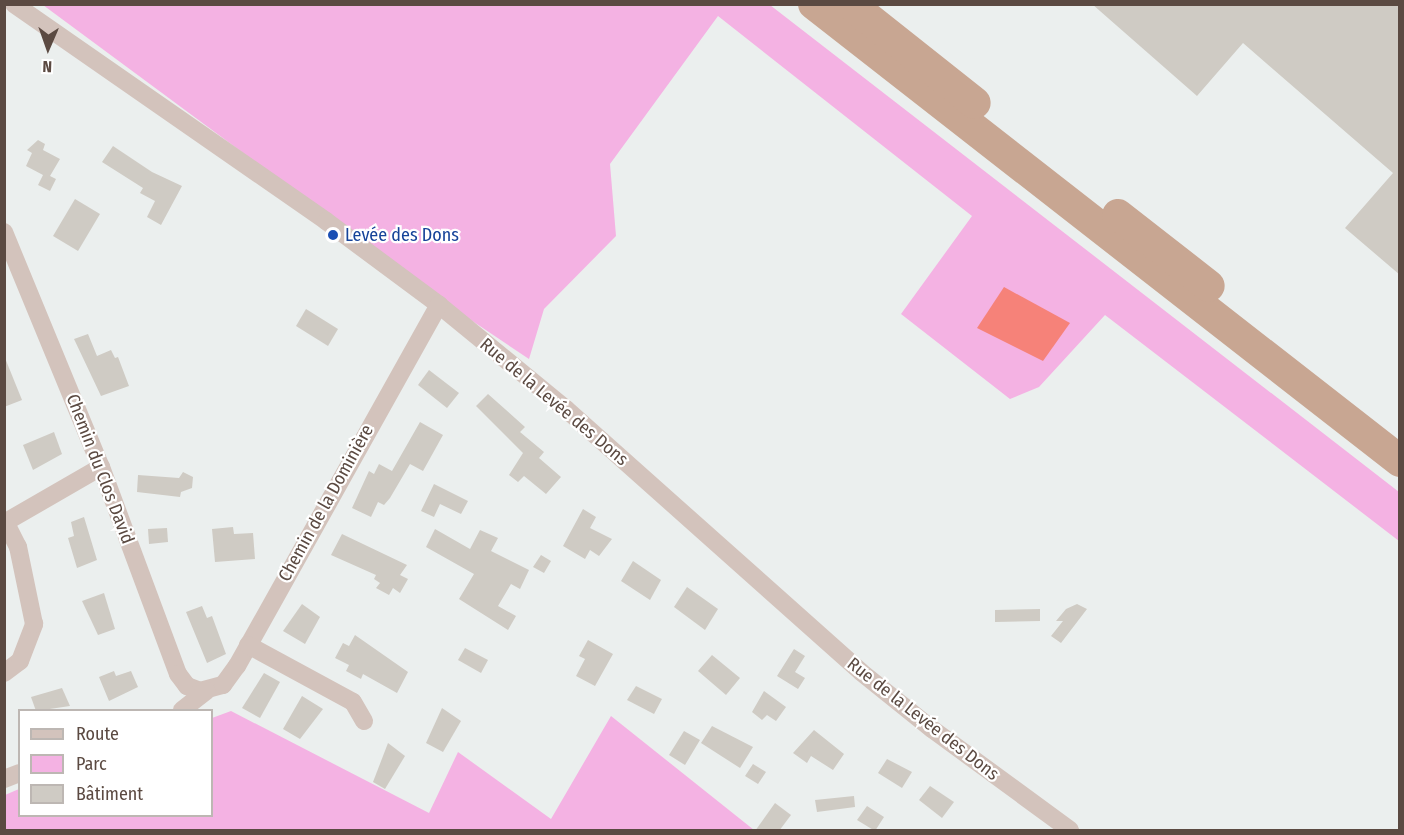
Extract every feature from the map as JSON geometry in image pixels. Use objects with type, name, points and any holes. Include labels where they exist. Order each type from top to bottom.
[{"type":"highway","points":[[814,4],[1400,461]]},
{"type":"highway","points":[[850,4],[1400,434]]},
{"type":"street","name":"Rue de la Levée des Dons","points":[[14,4],[326,221],[439,305],[566,409],[861,672],[932,729],[1070,831]]},
{"type":"street","name":"Chemin du Clos David","points":[[6,240],[101,467],[178,674],[187,686],[207,691]]},
{"type":"street","name":"Chemin de la Dominière","points":[[184,709],[207,691],[223,685],[249,645],[439,305]]},
{"type":"street","points":[[4,673],[20,661],[34,624],[18,547],[5,523],[101,467]]},
{"type":"street","points":[[249,645],[353,702],[364,721]]},
{"type":"green space","points":[[43,5],[770,5],[1399,492],[1399,541],[1105,315],[1039,387],[1010,399],[901,314],[972,216],[718,16],[610,164],[616,236],[544,309],[529,359],[453,308]]},
{"type":"green space","points":[[231,711],[429,813],[458,752],[551,819],[611,716],[754,830],[5,830],[5,795],[18,789],[18,817],[213,817],[213,718]]},
{"type":"shaded area","points":[[1004,287],[1070,323],[1043,361],[977,328]]},
{"type":"building","points":[[1092,4],[1400,4],[1400,275],[1345,228],[1393,173],[1243,43],[1197,96]]},
{"type":"building","points":[[38,140],[45,144],[43,150],[60,159],[50,176],[56,179],[50,191],[38,185],[43,175],[26,166],[32,153],[27,150]]},
{"type":"building","points":[[113,146],[152,172],[182,186],[161,225],[147,217],[155,201],[140,193],[143,188],[102,162]]},
{"type":"building","points":[[75,199],[100,214],[78,251],[53,236]]},
{"type":"building","points":[[306,309],[338,329],[328,346],[296,326]]},
{"type":"building","points":[[88,334],[97,356],[111,350],[115,358],[118,357],[129,386],[101,396],[74,339]]},
{"type":"building","points":[[4,359],[22,400],[4,407]]},
{"type":"building","points":[[429,370],[459,393],[447,408],[418,385]]},
{"type":"building","points":[[488,394],[525,427],[520,432],[544,452],[539,458],[561,477],[546,494],[524,476],[518,482],[509,475],[523,453],[476,406]]},
{"type":"building","points":[[420,422],[443,435],[423,471],[410,464],[390,498],[384,505],[378,502],[371,517],[352,508],[369,471],[374,474],[379,464],[392,471]]},
{"type":"building","points":[[54,432],[62,454],[33,470],[23,445]]},
{"type":"building","points":[[183,472],[193,477],[192,488],[181,492],[180,497],[137,492],[138,475],[179,478]]},
{"type":"building","points":[[434,484],[468,501],[461,514],[440,504],[434,517],[421,511]]},
{"type":"building","points":[[583,509],[596,517],[590,528],[612,539],[599,556],[590,550],[585,559],[563,546]]},
{"type":"building","points":[[84,517],[97,560],[77,568],[68,538],[74,536],[71,522]]},
{"type":"building","points":[[233,527],[234,534],[253,533],[255,559],[215,562],[212,529]]},
{"type":"building","points":[[167,528],[168,542],[149,544],[148,529]]},
{"type":"building","points":[[435,529],[470,549],[480,530],[498,538],[491,551],[529,570],[520,589],[511,584],[498,606],[516,616],[508,630],[459,599],[474,574],[426,547]]},
{"type":"building","points":[[342,534],[407,565],[400,575],[408,579],[400,593],[393,588],[389,595],[376,588],[380,583],[374,579],[376,575],[331,555]]},
{"type":"building","points":[[541,555],[551,561],[544,573],[533,567]]},
{"type":"building","points":[[633,561],[661,580],[650,600],[621,581]]},
{"type":"building","points":[[687,587],[718,609],[705,630],[674,607]]},
{"type":"building","points":[[104,593],[115,629],[98,635],[82,601]]},
{"type":"building","points":[[302,604],[320,617],[305,644],[283,631]]},
{"type":"building","points":[[1077,604],[1087,609],[1061,643],[1051,636],[1063,621],[1056,621],[1066,609]]},
{"type":"building","points":[[202,606],[207,618],[212,616],[226,654],[207,663],[186,612]]},
{"type":"building","points":[[1040,609],[1040,621],[995,622],[995,610]]},
{"type":"building","points":[[355,635],[408,672],[397,693],[363,674],[361,679],[346,671],[349,665],[335,658],[343,643],[349,646]]},
{"type":"building","points":[[588,640],[613,654],[595,686],[576,676],[585,659],[579,656]]},
{"type":"building","points":[[465,648],[488,660],[481,673],[458,660]]},
{"type":"building","points":[[794,649],[805,656],[795,672],[805,678],[798,689],[777,676]]},
{"type":"building","points":[[712,655],[740,678],[726,695],[698,671]]},
{"type":"building","points":[[114,671],[116,676],[131,671],[138,687],[109,701],[99,677]]},
{"type":"building","points":[[264,673],[280,682],[260,718],[242,708]]},
{"type":"building","points":[[636,686],[662,699],[654,714],[627,700]]},
{"type":"building","points":[[62,688],[70,706],[35,709],[31,697]]},
{"type":"building","points":[[764,691],[786,707],[776,721],[767,715],[762,720],[752,712]]},
{"type":"building","points":[[302,696],[323,709],[300,739],[283,729]]},
{"type":"building","points":[[442,708],[461,721],[443,752],[426,743]]},
{"type":"building","points":[[712,726],[753,747],[740,768],[701,743]]},
{"type":"building","points":[[814,730],[844,754],[833,770],[811,756],[807,763],[793,753]]},
{"type":"building","points":[[684,731],[700,740],[685,765],[669,755]]},
{"type":"building","points":[[388,743],[405,756],[385,789],[373,782]]},
{"type":"building","points":[[887,759],[912,772],[902,788],[878,773]]},
{"type":"building","points":[[753,764],[766,772],[758,784],[745,776]]},
{"type":"building","points":[[930,786],[954,802],[942,818],[919,800]]},
{"type":"building","points":[[854,796],[855,807],[817,812],[815,800]]},
{"type":"building","points":[[775,803],[791,815],[779,831],[755,831]]},
{"type":"building","points":[[867,806],[884,817],[875,831],[857,820]]},
{"type":"place","name":"Levée des Dons","points":[[333,235]]}]
